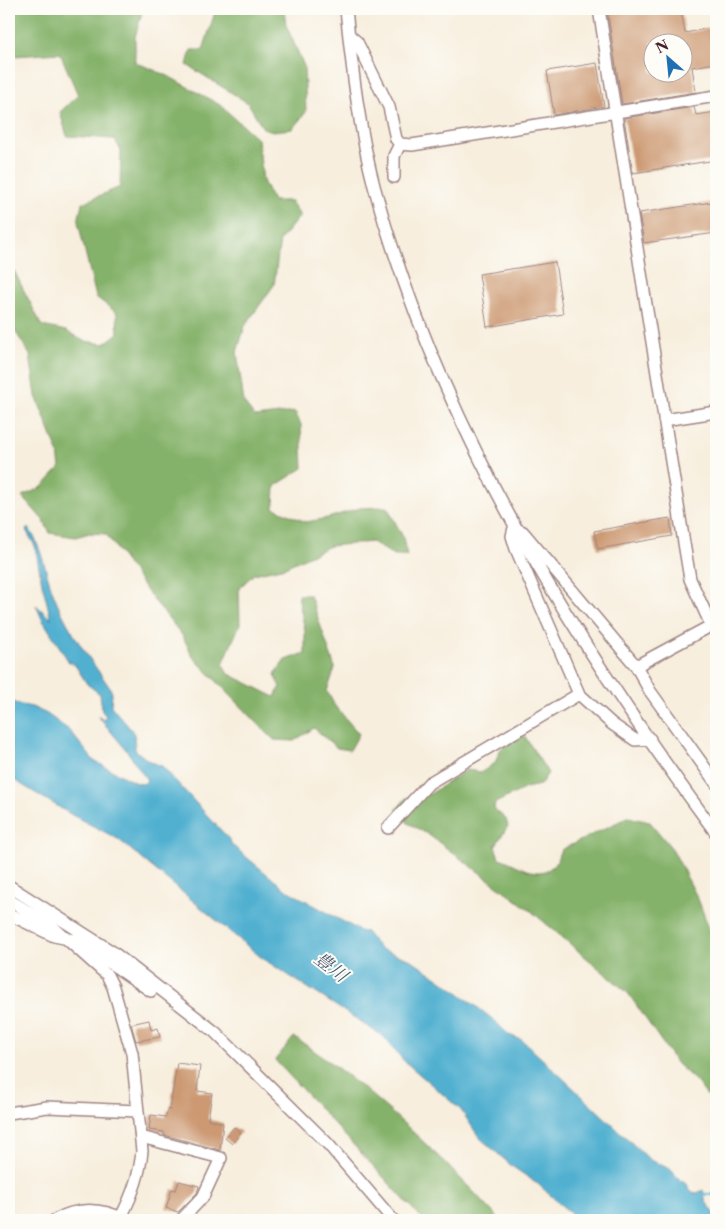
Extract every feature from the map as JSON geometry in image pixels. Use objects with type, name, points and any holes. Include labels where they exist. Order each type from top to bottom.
[{"type":"street","points":[[346,9],[361,123],[374,185],[401,272],[455,408],[514,528],[594,659],[716,833]]},
{"type":"street","points":[[599,9],[690,579],[714,624],[636,666]]},
{"type":"street","points":[[349,36],[357,42],[389,107],[396,139],[400,144],[412,145],[716,96]]},
{"type":"street","points":[[394,177],[394,156],[400,144]]},
{"type":"street","points":[[664,420],[716,412]]},
{"type":"street","points":[[514,528],[523,532],[636,666],[650,691],[716,783]]},
{"type":"street","points":[[514,528],[512,536],[516,550],[580,694],[612,724],[635,740],[650,739]]},
{"type":"street","points":[[388,828],[429,783],[580,694]]},
{"type":"street","points":[[9,886],[114,953],[214,1032],[328,1144],[393,1220]]},
{"type":"street","points":[[9,900],[52,926],[107,975],[113,987],[132,1053],[141,1137],[141,1164],[124,1219],[84,1209],[69,1213],[55,1220]]},
{"type":"street","points":[[9,914],[65,939],[74,940],[84,945],[166,1002],[176,1008],[185,1009]]},
{"type":"street","points":[[9,1113],[47,1107],[137,1111]]},
{"type":"street","points":[[141,1137],[221,1158],[203,1197],[180,1220]]},
{"type":"green space","points":[[9,9],[143,9],[135,37],[135,62],[168,76],[220,105],[258,139],[263,181],[273,201],[291,201],[300,216],[280,240],[274,285],[245,326],[237,352],[244,403],[255,417],[295,412],[301,425],[303,468],[275,486],[274,508],[306,522],[328,518],[360,508],[387,507],[403,537],[407,556],[395,556],[372,542],[330,546],[285,567],[254,574],[239,588],[240,624],[223,664],[227,673],[275,697],[280,687],[275,674],[285,660],[305,654],[305,631],[298,595],[310,595],[335,668],[327,691],[335,706],[359,734],[350,750],[337,748],[314,728],[294,741],[274,740],[193,657],[182,635],[149,594],[106,534],[90,533],[75,537],[50,533],[43,520],[22,496],[41,488],[60,468],[58,452],[36,396],[30,355],[9,321],[9,261],[42,326],[66,331],[84,341],[104,344],[118,333],[117,313],[96,297],[78,222],[82,203],[120,187],[121,150],[114,139],[67,136],[60,112],[78,95],[60,53],[14,56],[9,53]]},
{"type":"green space","points":[[216,9],[284,9],[286,25],[304,66],[306,112],[292,129],[273,131],[263,128],[248,103],[187,65],[191,50],[203,50]]},
{"type":"green space","points":[[524,735],[548,773],[540,785],[526,788],[495,803],[494,809],[506,819],[508,826],[495,846],[499,858],[527,870],[542,872],[555,864],[561,850],[628,817],[650,822],[673,850],[698,899],[716,947],[716,1108],[696,1081],[677,1064],[628,993],[530,910],[429,835],[408,823],[396,810],[406,798],[430,794],[466,770],[482,772],[495,763],[500,750],[507,742]]},
{"type":"green space","points":[[294,1037],[350,1078],[403,1122],[500,1220],[423,1220],[275,1060]]},
{"type":"water","name":"豊川","points":[[29,528],[38,546],[52,591],[61,612],[81,646],[110,688],[112,693],[111,706],[134,733],[135,750],[149,761],[162,766],[228,838],[233,846],[285,889],[362,932],[365,931],[380,949],[412,960],[454,989],[495,1021],[509,1035],[522,1040],[650,1160],[670,1169],[695,1194],[703,1190],[706,1202],[716,1215],[716,1220],[578,1220],[538,1184],[513,1167],[479,1137],[461,1110],[403,1060],[384,1037],[262,958],[118,839],[72,815],[9,777],[9,699],[17,704],[32,707],[47,714],[69,730],[94,761],[136,783],[144,784],[147,780],[127,751],[98,716],[104,721],[106,716],[102,711],[100,694],[87,684],[75,665],[69,662],[42,619],[36,605],[51,619],[35,546],[26,530]]},
{"type":"building","points":[[607,9],[681,9],[685,32],[642,32],[642,82],[692,82],[692,67],[696,92],[622,104]]},
{"type":"building","points":[[716,27],[716,63],[692,67],[692,32],[690,32]]},
{"type":"building","points":[[597,63],[604,106],[554,115],[547,71]]},
{"type":"building","points":[[694,107],[696,115],[716,112],[716,160],[633,173],[624,118]]},
{"type":"building","points":[[712,202],[716,233],[644,243],[639,213]]},
{"type":"building","points":[[555,262],[563,314],[487,327],[479,274]]},
{"type":"building","points":[[670,518],[672,536],[598,549],[594,531]]},
{"type":"building","points":[[149,1020],[151,1030],[158,1028],[160,1037],[136,1041],[131,1024]]},
{"type":"building","points":[[177,1063],[200,1066],[197,1091],[212,1093],[208,1119],[223,1123],[220,1150],[164,1135],[164,1132],[149,1130],[151,1115],[166,1117],[168,1109],[170,1110]]},
{"type":"building","points":[[234,1127],[241,1132],[232,1144],[225,1138]]},
{"type":"building","points":[[179,1181],[199,1186],[197,1193],[178,1212],[166,1208],[172,1189],[176,1190]]},
{"type":"waterway","points":[[703,1194],[716,1195]]}]
